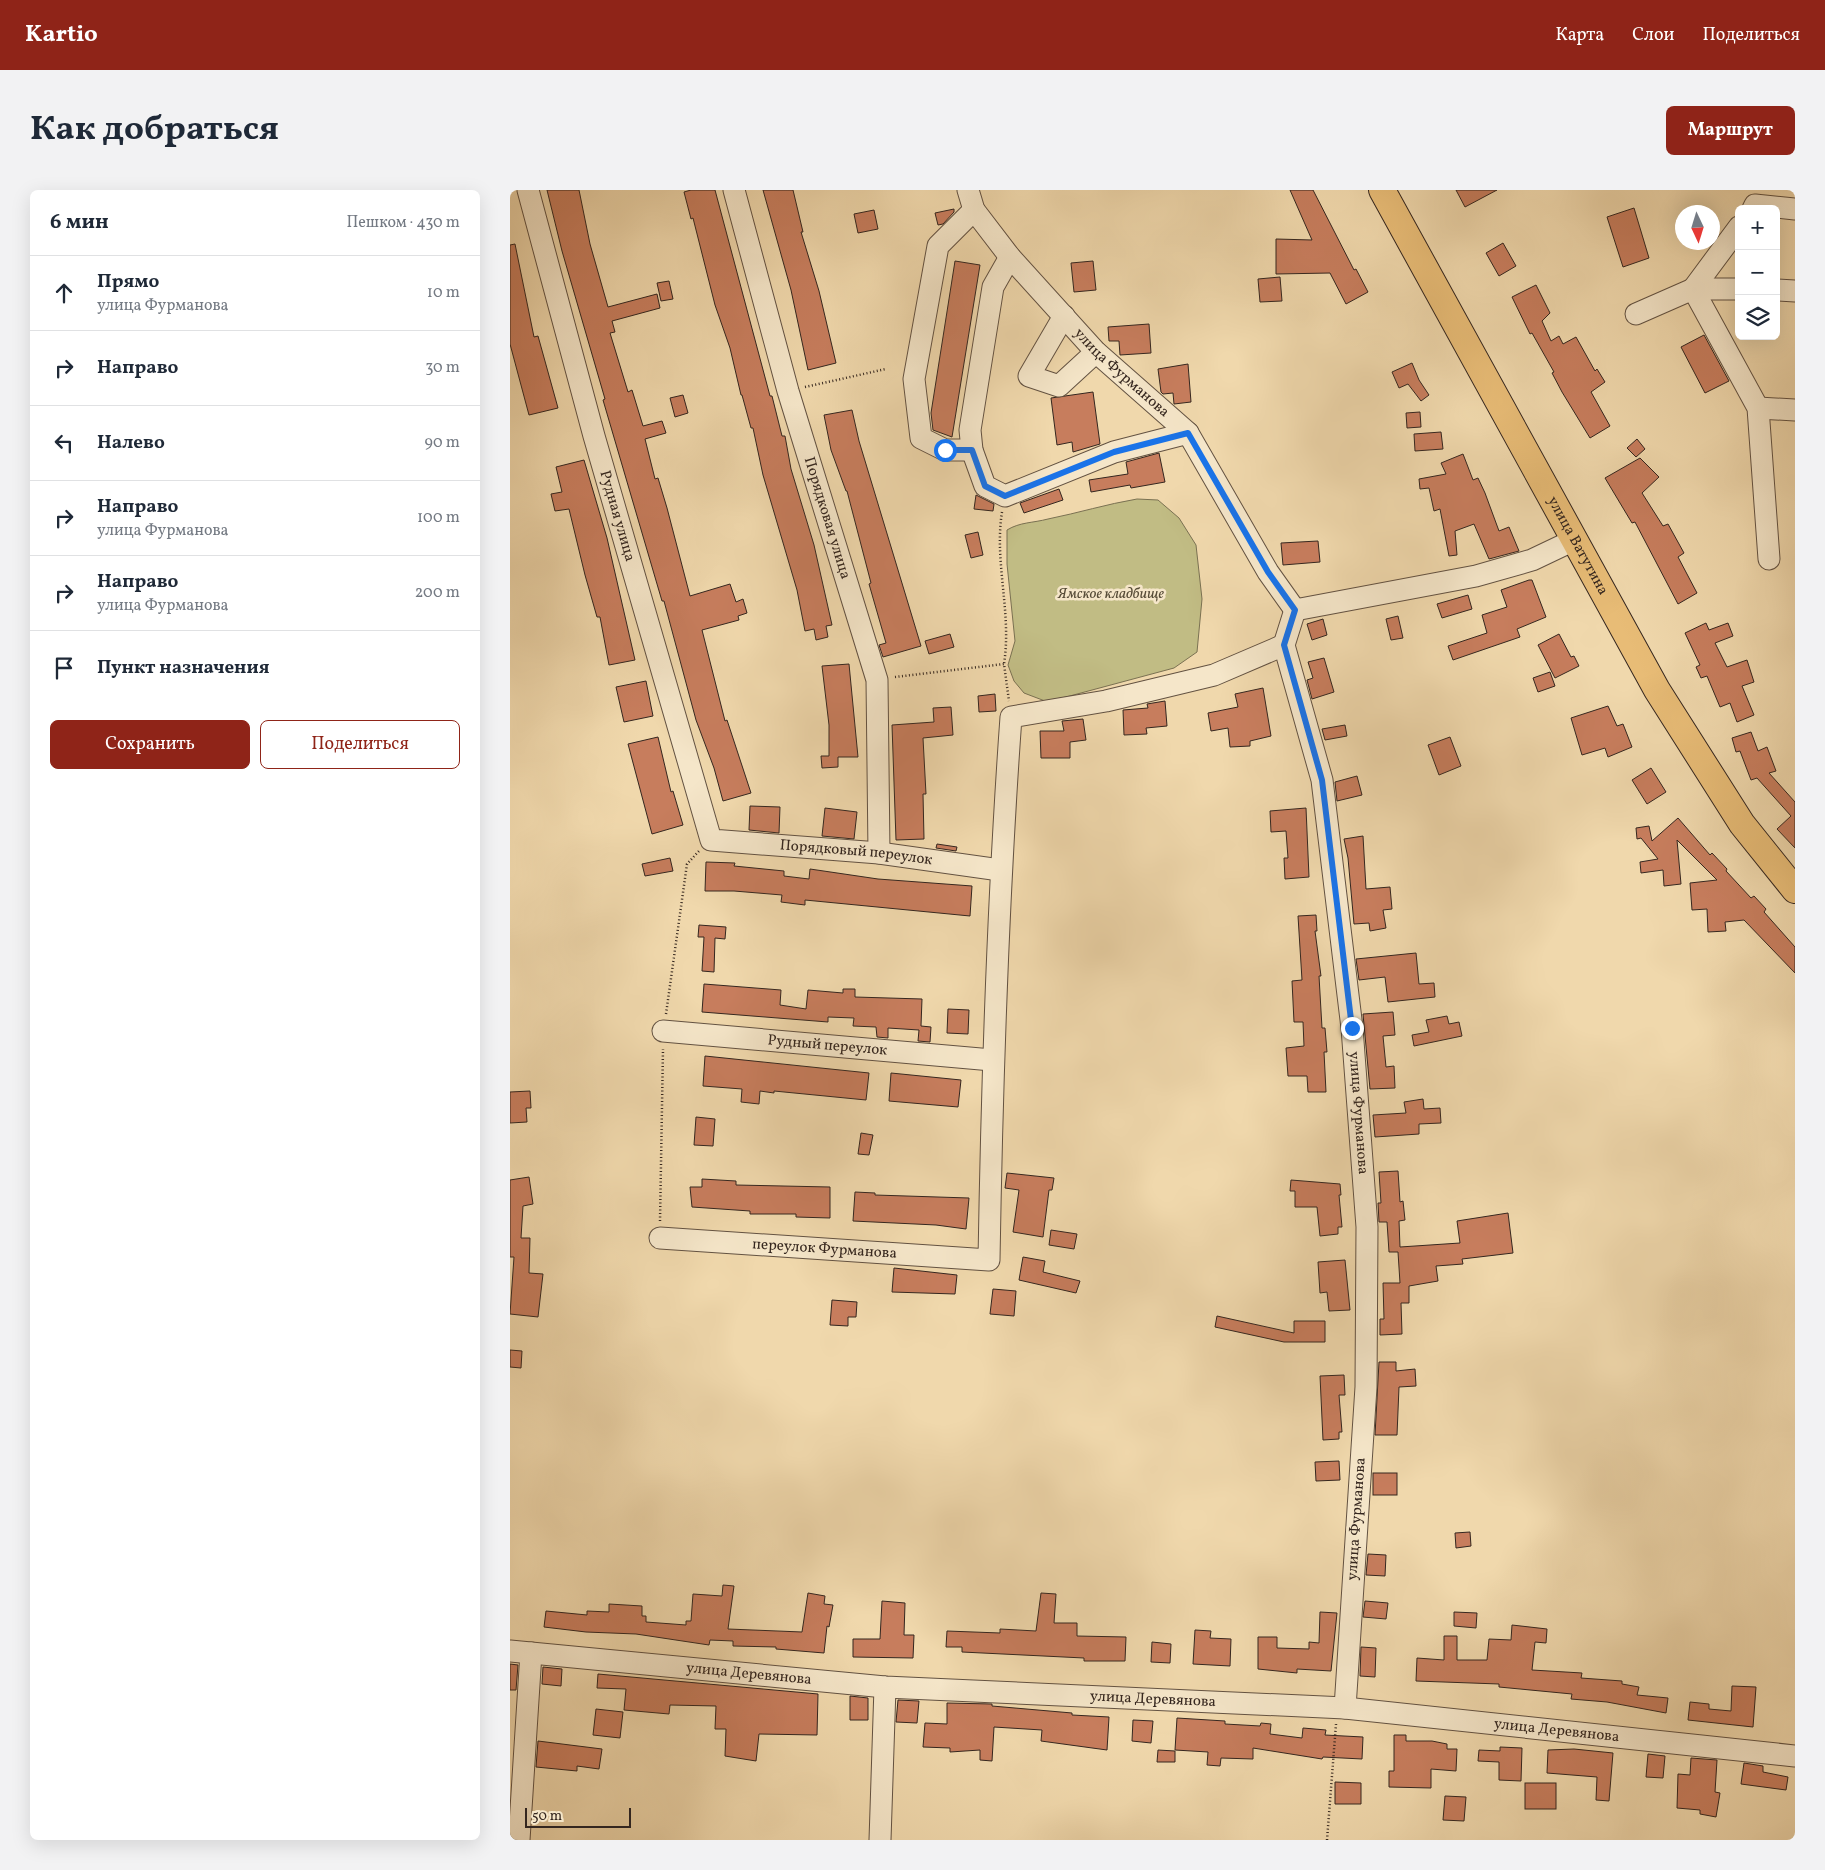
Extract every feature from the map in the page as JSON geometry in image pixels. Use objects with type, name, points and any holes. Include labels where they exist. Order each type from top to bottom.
[{"type":"main road","name":"улица Ватутина","points":[[1382,190],[1657,690],[1742,824],[1795,890]]},
{"type":"street","name":"Рудная улица","points":[[528,190],[597,445],[711,840]]},
{"type":"street","name":"Порядковая улица","points":[[734,190],[788,391],[876,680],[878,853]]},
{"type":"street","name":"улица Фурманова","points":[[968,190],[974,210],[1010,257],[1096,352],[1188,433],[1268,572],[1295,610]]},
{"type":"street","points":[[1755,201],[1795,209]]},
{"type":"street","points":[[972,450],[945,450],[921,438],[914,379],[938,246],[974,210]]},
{"type":"street","points":[[1693,289],[1735,232]]},
{"type":"street","points":[[1010,257],[993,287],[970,430],[972,450],[985,486],[1005,496],[1114,452],[1188,433]]},
{"type":"street","points":[[1693,289],[1758,408],[1768,559]]},
{"type":"street","points":[[1636,314],[1693,289],[1735,290]]},
{"type":"street","points":[[1780,290],[1795,290]]},
{"type":"street","points":[[1064,316],[1029,376],[1059,386],[1096,352]]},
{"type":"street","points":[[1758,408],[1795,410]]},
{"type":"street","points":[[992,1060],[1000,870],[1010,717],[1106,701],[1214,675],[1284,645],[1295,610],[1476,576],[1532,560],[1574,540]]},
{"type":"street","name":"улица Фурманова","points":[[1284,645],[1322,780],[1352,1028],[1367,1228],[1366,1387],[1345,1708]]},
{"type":"street","name":"Порядковый переулок","points":[[711,840],[878,853],[1000,870]]},
{"type":"street","name":"Рудный переулок","points":[[663,1031],[992,1060]]},
{"type":"street","name":"переулок Фурманова","points":[[660,1238],[988,1260],[992,1060]]},
{"type":"street","name":"улица Деревянова","points":[[510,1651],[885,1687],[1345,1708],[1795,1756]]},
{"type":"street","points":[[518,1840],[531,1653]]},
{"type":"street","points":[[880,1840],[885,1687]]},
{"type":"path","points":[[788,391],[886,369]]},
{"type":"path","points":[[1005,496],[999,533],[1008,640],[1004,664],[1010,717]]},
{"type":"path","points":[[876,680],[1004,664]]},
{"type":"path","points":[[660,1238],[663,1031],[687,864],[711,840]]},
{"type":"path","points":[[1327,1840],[1336,1723],[1345,1708]]},
{"type":"green space","name":"Ямское кладбище","points":[[1137,499],[1158,500],[1179,518],[1196,545],[1202,599],[1197,652],[1174,668],[1066,697],[1045,701],[1024,693],[1014,681],[1008,665],[1015,641],[1007,564],[1007,530],[1022,524]]},
{"type":"building","points":[[547,190],[579,190],[590,244],[608,307],[657,294],[660,308],[612,321],[615,332],[610,333],[628,392],[632,390],[643,426],[662,421],[666,433],[645,439],[655,479],[658,478],[667,508],[690,596],[730,584],[736,602],[743,599],[747,613],[738,616],[739,620],[702,630],[725,721],[727,720],[751,793],[723,801],[714,768],[696,720],[664,601],[662,601],[603,400],[605,399],[562,251]]},
{"type":"building","points":[[691,190],[715,190],[770,396],[772,396],[782,436],[785,436],[791,469],[814,545],[832,625],[826,626],[828,637],[816,640],[814,629],[805,631],[797,590],[763,475],[753,428],[751,428],[741,395],[730,348],[715,305],[693,218],[691,219],[684,192]]},
{"type":"building","points":[[763,190],[793,190],[803,232],[801,232],[819,291],[836,363],[808,370],[791,290]]},
{"type":"building","points":[[1290,190],[1313,190],[1354,270],[1356,269],[1368,292],[1346,304],[1330,273],[1276,274],[1276,239],[1312,240]]},
{"type":"building","points":[[1456,190],[1497,190],[1465,207]]},
{"type":"building","points":[[1634,208],[1649,258],[1623,267],[1607,217]]},
{"type":"building","points":[[954,209],[954,212],[943,224],[938,225],[935,213]]},
{"type":"building","points":[[874,210],[878,229],[858,233],[854,214]]},
{"type":"building","points":[[1503,243],[1516,266],[1499,276],[1486,253]]},
{"type":"building","points":[[515,244],[534,337],[538,336],[558,408],[529,415],[510,344],[510,245]]},
{"type":"building","points":[[955,261],[980,265],[952,437],[933,430],[931,413]]},
{"type":"building","points":[[1093,261],[1096,290],[1074,292],[1071,263]]},
{"type":"building","points":[[1280,277],[1282,301],[1260,302],[1258,279]]},
{"type":"building","points":[[669,281],[673,299],[661,301],[657,283]]},
{"type":"building","points":[[1536,285],[1550,313],[1542,321],[1551,341],[1559,336],[1563,344],[1576,337],[1595,371],[1597,369],[1605,382],[1591,392],[1610,426],[1590,438],[1562,392],[1552,373],[1554,372],[1532,333],[1530,334],[1512,297]]},
{"type":"building","points":[[1149,324],[1151,353],[1120,355],[1119,341],[1109,341],[1108,327]]},
{"type":"building","points":[[1704,335],[1729,381],[1705,393],[1681,347]]},
{"type":"building","points":[[1412,363],[1419,380],[1429,395],[1421,401],[1408,384],[1399,388],[1392,372]]},
{"type":"building","points":[[1188,364],[1191,402],[1174,404],[1173,393],[1163,394],[1161,392],[1158,369]]},
{"type":"building","points":[[1093,392],[1100,444],[1073,452],[1072,442],[1057,445],[1051,398]]},
{"type":"building","points":[[683,395],[688,413],[675,417],[670,398]]},
{"type":"building","points":[[852,410],[859,441],[921,646],[883,657],[879,645],[886,643],[869,584],[871,583],[847,491],[831,450],[824,415]]},
{"type":"building","points":[[1420,412],[1421,427],[1407,428],[1406,413]]},
{"type":"building","points":[[1441,432],[1443,449],[1415,451],[1414,434]]},
{"type":"building","points":[[1637,439],[1645,449],[1636,457],[1627,448]]},
{"type":"building","points":[[1159,453],[1165,482],[1131,488],[1130,485],[1091,492],[1089,480],[1128,474],[1126,462]]},
{"type":"building","points":[[1463,454],[1473,480],[1478,478],[1499,531],[1509,527],[1519,551],[1489,559],[1474,524],[1455,531],[1457,555],[1449,556],[1440,509],[1434,511],[1429,488],[1420,489],[1419,479],[1446,474],[1441,463]]},
{"type":"building","points":[[1640,458],[1659,477],[1642,493],[1663,526],[1668,524],[1684,553],[1678,557],[1697,593],[1678,604],[1635,522],[1632,523],[1605,478]]},
{"type":"building","points":[[584,460],[607,538],[635,660],[609,665],[600,617],[597,617],[569,509],[555,511],[551,494],[562,492],[556,467]]},
{"type":"building","points":[[1059,489],[1063,500],[1024,513],[1020,503]]},
{"type":"building","points":[[976,495],[994,504],[993,511],[974,509]]},
{"type":"building","points":[[978,532],[983,555],[971,558],[965,535]]},
{"type":"building","points":[[1318,541],[1320,562],[1283,565],[1281,543]]},
{"type":"building","points":[[1532,580],[1546,617],[1517,629],[1520,637],[1453,660],[1448,646],[1487,633],[1482,615],[1507,607],[1501,590]]},
{"type":"building","points":[[1468,595],[1472,609],[1442,618],[1437,604]]},
{"type":"building","points":[[1398,616],[1403,638],[1391,640],[1386,619]]},
{"type":"building","points":[[1323,619],[1327,635],[1312,640],[1307,624]]},
{"type":"building","points":[[1706,623],[1709,630],[1728,623],[1733,636],[1715,643],[1727,667],[1747,660],[1754,682],[1742,686],[1754,715],[1737,722],[1730,703],[1720,707],[1707,676],[1701,678],[1696,667],[1700,665],[1685,633]]},
{"type":"building","points":[[950,634],[954,647],[929,654],[925,641]]},
{"type":"building","points":[[1559,634],[1571,657],[1574,656],[1579,666],[1555,678],[1538,645]]},
{"type":"building","points":[[1324,658],[1334,692],[1312,699],[1307,680],[1313,678],[1308,662]]},
{"type":"building","points":[[849,664],[858,757],[838,757],[838,767],[822,768],[821,756],[829,756],[829,725],[822,666]]},
{"type":"building","points":[[1550,672],[1555,686],[1538,692],[1533,678]]},
{"type":"building","points":[[646,681],[653,716],[624,722],[616,687]]},
{"type":"building","points":[[1263,688],[1271,736],[1250,741],[1250,746],[1230,747],[1228,728],[1211,731],[1208,713],[1238,707],[1235,694]]},
{"type":"building","points":[[995,694],[996,711],[979,712],[978,696]]},
{"type":"building","points":[[1165,701],[1167,726],[1146,728],[1147,734],[1124,735],[1123,710],[1148,708],[1147,704]]},
{"type":"building","points":[[1608,706],[1617,726],[1623,724],[1632,747],[1608,757],[1605,748],[1582,755],[1571,718]]},
{"type":"building","points":[[951,707],[953,735],[923,738],[926,794],[923,794],[924,839],[896,840],[892,725],[934,722],[933,708]]},
{"type":"building","points":[[1083,719],[1086,740],[1070,742],[1070,758],[1041,758],[1040,731],[1064,731],[1062,721]]},
{"type":"building","points":[[1345,725],[1347,736],[1325,740],[1322,729]]},
{"type":"building","points":[[1751,732],[1758,751],[1767,747],[1776,771],[1769,773],[1795,802],[1795,848],[1777,829],[1791,816],[1757,778],[1751,780],[1740,751],[1736,752],[1732,738]]},
{"type":"building","points":[[658,737],[671,792],[673,791],[683,825],[652,834],[628,744]]},
{"type":"building","points":[[1450,737],[1461,766],[1439,775],[1428,745]]},
{"type":"building","points":[[1651,768],[1666,792],[1647,804],[1632,780]]},
{"type":"building","points":[[1357,776],[1362,795],[1337,801],[1335,782]]},
{"type":"building","points":[[750,806],[780,807],[779,833],[749,830]]},
{"type":"building","points":[[825,808],[857,812],[854,839],[822,836]]},
{"type":"building","points":[[1306,808],[1309,877],[1285,879],[1284,858],[1288,858],[1286,831],[1271,832],[1270,811]]},
{"type":"building","points":[[1678,818],[1710,855],[1712,853],[1727,869],[1726,871],[1751,898],[1754,896],[1766,909],[1764,912],[1795,947],[1795,973],[1744,920],[1725,922],[1726,931],[1708,932],[1707,909],[1692,910],[1690,883],[1717,880],[1677,840],[1681,884],[1664,886],[1663,870],[1641,873],[1640,862],[1658,859],[1641,838],[1637,839],[1636,828],[1649,826],[1652,841]]},
{"type":"building","points":[[1363,836],[1366,889],[1390,887],[1392,909],[1383,910],[1386,928],[1370,931],[1369,923],[1354,924],[1348,858],[1344,839]]},
{"type":"building","points":[[937,844],[957,847],[956,851],[936,848]]},
{"type":"building","points":[[670,858],[673,871],[645,876],[642,864]]},
{"type":"building","points":[[706,862],[735,863],[734,866],[784,871],[784,876],[809,879],[810,869],[878,879],[972,886],[970,916],[805,900],[805,905],[781,902],[782,895],[734,891],[705,891]]},
{"type":"building","points":[[1316,915],[1317,931],[1315,931],[1321,976],[1319,976],[1322,1028],[1325,1028],[1327,1052],[1324,1052],[1326,1092],[1308,1092],[1307,1076],[1288,1076],[1286,1048],[1304,1046],[1303,1022],[1294,1022],[1292,981],[1302,980],[1298,916]]},
{"type":"building","points":[[699,925],[726,927],[725,939],[715,938],[714,972],[702,971],[704,937],[698,937]]},
{"type":"building","points":[[1416,953],[1419,984],[1434,983],[1435,997],[1388,1002],[1385,977],[1359,980],[1356,959]]},
{"type":"building","points":[[704,984],[781,990],[780,1005],[806,1009],[808,990],[843,993],[843,989],[855,989],[855,997],[922,999],[921,1026],[931,1027],[930,1042],[918,1041],[919,1030],[888,1028],[888,1038],[877,1037],[876,1027],[853,1026],[854,1018],[828,1017],[828,1022],[702,1012]]},
{"type":"building","points":[[948,1009],[969,1010],[968,1034],[947,1033]]},
{"type":"building","points":[[1393,1012],[1395,1035],[1383,1036],[1386,1067],[1394,1066],[1395,1088],[1370,1089],[1363,1014]]},
{"type":"building","points":[[1447,1016],[1449,1024],[1459,1022],[1462,1036],[1414,1046],[1412,1035],[1429,1032],[1426,1020]]},
{"type":"building","points":[[705,1056],[869,1073],[866,1100],[760,1091],[759,1104],[741,1102],[742,1089],[703,1086]]},
{"type":"building","points":[[891,1073],[961,1080],[958,1107],[889,1101]]},
{"type":"building","points":[[530,1091],[531,1108],[526,1108],[527,1122],[510,1123],[510,1092]]},
{"type":"building","points":[[1423,1099],[1424,1109],[1440,1108],[1441,1123],[1419,1124],[1419,1134],[1375,1137],[1373,1115],[1406,1113],[1404,1102]]},
{"type":"building","points":[[696,1117],[715,1119],[713,1146],[694,1145]]},
{"type":"building","points":[[861,1133],[873,1135],[869,1155],[858,1154]]},
{"type":"building","points":[[1398,1171],[1400,1202],[1403,1201],[1405,1220],[1399,1221],[1400,1247],[1460,1243],[1457,1221],[1508,1213],[1513,1253],[1462,1259],[1463,1264],[1436,1266],[1438,1281],[1409,1286],[1409,1303],[1401,1303],[1402,1334],[1380,1335],[1380,1319],[1384,1319],[1383,1283],[1400,1283],[1398,1252],[1389,1252],[1387,1222],[1379,1222],[1378,1203],[1381,1203],[1379,1172]]},
{"type":"building","points":[[1007,1173],[1054,1178],[1052,1190],[1049,1190],[1043,1237],[1013,1232],[1019,1190],[1005,1188]]},
{"type":"building","points":[[529,1177],[533,1204],[523,1206],[521,1238],[530,1238],[529,1273],[543,1274],[538,1317],[510,1314],[514,1257],[510,1257],[510,1180]]},
{"type":"building","points":[[702,1179],[736,1181],[736,1185],[830,1187],[830,1218],[796,1217],[796,1214],[750,1214],[750,1211],[692,1207],[690,1187],[702,1187]]},
{"type":"building","points":[[1291,1180],[1340,1184],[1341,1195],[1339,1195],[1342,1227],[1338,1227],[1338,1234],[1320,1236],[1317,1207],[1295,1207],[1295,1191],[1290,1191]]},
{"type":"building","points":[[855,1192],[875,1193],[875,1195],[969,1198],[966,1229],[936,1225],[853,1221]]},
{"type":"building","points":[[1051,1230],[1077,1234],[1074,1249],[1049,1245]]},
{"type":"building","points":[[1023,1257],[1045,1261],[1043,1272],[1080,1281],[1076,1293],[1019,1280]]},
{"type":"building","points":[[1345,1260],[1350,1310],[1329,1311],[1327,1292],[1320,1293],[1318,1262]]},
{"type":"building","points":[[894,1268],[957,1275],[955,1294],[892,1292]]},
{"type":"building","points":[[993,1289],[1016,1291],[1014,1316],[990,1314]]},
{"type":"building","points":[[832,1300],[857,1302],[856,1317],[848,1317],[848,1326],[830,1325]]},
{"type":"building","points":[[1217,1316],[1294,1333],[1294,1321],[1325,1321],[1325,1342],[1284,1342],[1215,1327]]},
{"type":"building","points":[[510,1350],[522,1351],[521,1368],[510,1367]]},
{"type":"building","points":[[1379,1362],[1396,1362],[1396,1371],[1415,1369],[1416,1386],[1399,1387],[1397,1435],[1375,1435]]},
{"type":"building","points":[[1344,1375],[1345,1395],[1339,1395],[1342,1432],[1339,1432],[1339,1439],[1323,1440],[1320,1376]]},
{"type":"building","points":[[1339,1461],[1340,1480],[1316,1481],[1315,1462]]},
{"type":"building","points":[[1373,1473],[1397,1473],[1397,1495],[1373,1495]]},
{"type":"building","points":[[1470,1532],[1471,1546],[1456,1548],[1455,1533]]},
{"type":"building","points":[[1368,1554],[1386,1555],[1385,1576],[1366,1575]]},
{"type":"building","points":[[723,1585],[734,1586],[728,1629],[802,1632],[808,1593],[825,1596],[824,1604],[833,1605],[829,1627],[827,1626],[824,1653],[776,1649],[776,1647],[733,1646],[733,1641],[710,1640],[709,1645],[636,1634],[586,1632],[544,1627],[546,1611],[587,1615],[587,1611],[609,1612],[609,1604],[642,1606],[642,1616],[646,1616],[646,1622],[686,1625],[686,1621],[691,1621],[693,1594],[722,1596]]},
{"type":"building","points":[[1041,1593],[1056,1594],[1054,1623],[1077,1623],[1077,1636],[1126,1637],[1125,1661],[1084,1661],[1084,1658],[962,1652],[962,1647],[946,1647],[947,1631],[1000,1633],[1000,1629],[1036,1631]]},
{"type":"building","points":[[882,1601],[905,1603],[904,1635],[914,1635],[913,1658],[853,1657],[853,1639],[880,1639]]},
{"type":"building","points":[[1365,1601],[1388,1603],[1386,1619],[1363,1617]]},
{"type":"building","points":[[1320,1612],[1337,1613],[1331,1671],[1297,1669],[1297,1673],[1258,1669],[1258,1637],[1277,1637],[1277,1648],[1309,1649],[1309,1642],[1319,1643]]},
{"type":"building","points":[[1454,1612],[1477,1613],[1476,1628],[1454,1626]]},
{"type":"building","points":[[1512,1625],[1547,1629],[1546,1643],[1535,1642],[1532,1670],[1582,1673],[1581,1678],[1622,1681],[1622,1684],[1639,1687],[1637,1695],[1668,1698],[1666,1713],[1607,1702],[1571,1699],[1572,1694],[1499,1687],[1499,1684],[1416,1681],[1417,1658],[1444,1660],[1444,1636],[1457,1636],[1457,1660],[1487,1660],[1489,1639],[1511,1640]]},
{"type":"building","points":[[1195,1630],[1211,1631],[1210,1638],[1231,1639],[1230,1666],[1193,1664]]},
{"type":"building","points":[[1152,1642],[1171,1644],[1170,1663],[1151,1662]]},
{"type":"building","points":[[1361,1647],[1376,1648],[1375,1677],[1360,1676]]},
{"type":"building","points":[[510,1664],[518,1665],[516,1690],[510,1690]]},
{"type":"building","points":[[543,1667],[562,1669],[561,1686],[542,1684]]},
{"type":"building","points":[[598,1674],[818,1694],[817,1735],[759,1734],[756,1761],[725,1756],[726,1729],[715,1729],[716,1706],[670,1705],[669,1714],[624,1710],[626,1689],[597,1688]]},
{"type":"building","points":[[1732,1686],[1756,1687],[1753,1727],[1688,1720],[1690,1702],[1709,1704],[1709,1709],[1731,1711]]},
{"type":"building","points":[[850,1696],[868,1698],[868,1720],[850,1720]]},
{"type":"building","points":[[898,1700],[919,1701],[917,1723],[896,1722]]},
{"type":"building","points":[[947,1703],[992,1704],[992,1706],[1072,1713],[1072,1715],[1109,1717],[1107,1750],[1041,1741],[1042,1730],[994,1727],[992,1761],[980,1760],[980,1750],[950,1752],[950,1748],[923,1747],[925,1723],[947,1724]]},
{"type":"building","points":[[596,1709],[623,1712],[620,1738],[593,1735]]},
{"type":"building","points":[[1177,1718],[1225,1721],[1225,1724],[1260,1726],[1261,1723],[1271,1724],[1270,1734],[1302,1738],[1303,1728],[1326,1730],[1325,1735],[1363,1737],[1362,1759],[1323,1757],[1322,1759],[1253,1748],[1253,1759],[1221,1758],[1220,1766],[1207,1765],[1208,1752],[1175,1750]]},
{"type":"building","points":[[1133,1720],[1153,1721],[1151,1743],[1132,1741]]},
{"type":"building","points":[[1394,1735],[1406,1735],[1406,1741],[1432,1741],[1447,1744],[1447,1749],[1457,1749],[1456,1771],[1431,1769],[1431,1788],[1389,1787],[1389,1771],[1394,1771]]},
{"type":"building","points":[[538,1741],[602,1749],[599,1769],[577,1766],[577,1771],[536,1767]]},
{"type":"building","points":[[1500,1747],[1522,1748],[1521,1781],[1499,1780],[1499,1762],[1478,1761],[1479,1750],[1500,1751]]},
{"type":"building","points":[[1574,1749],[1613,1753],[1609,1801],[1596,1800],[1597,1777],[1547,1773],[1548,1750]]},
{"type":"building","points":[[1158,1750],[1175,1751],[1175,1762],[1157,1762]]},
{"type":"building","points":[[1648,1754],[1665,1756],[1663,1778],[1646,1777]]},
{"type":"building","points":[[1691,1758],[1717,1760],[1715,1792],[1720,1793],[1716,1817],[1700,1814],[1700,1810],[1677,1808],[1678,1774],[1690,1775]]},
{"type":"building","points":[[1744,1763],[1763,1766],[1763,1772],[1788,1777],[1786,1790],[1741,1784]]},
{"type":"building","points":[[1335,1782],[1361,1783],[1361,1804],[1335,1804]]},
{"type":"building","points":[[1525,1783],[1556,1783],[1556,1809],[1525,1809]]},
{"type":"building","points":[[1445,1796],[1466,1797],[1464,1821],[1443,1820]]},
{"type":"route","points":[[945,450],[972,450],[985,486],[1005,496],[1114,452],[1188,433],[1268,572],[1295,610],[1284,645],[1322,780],[1352,1028]]}]
